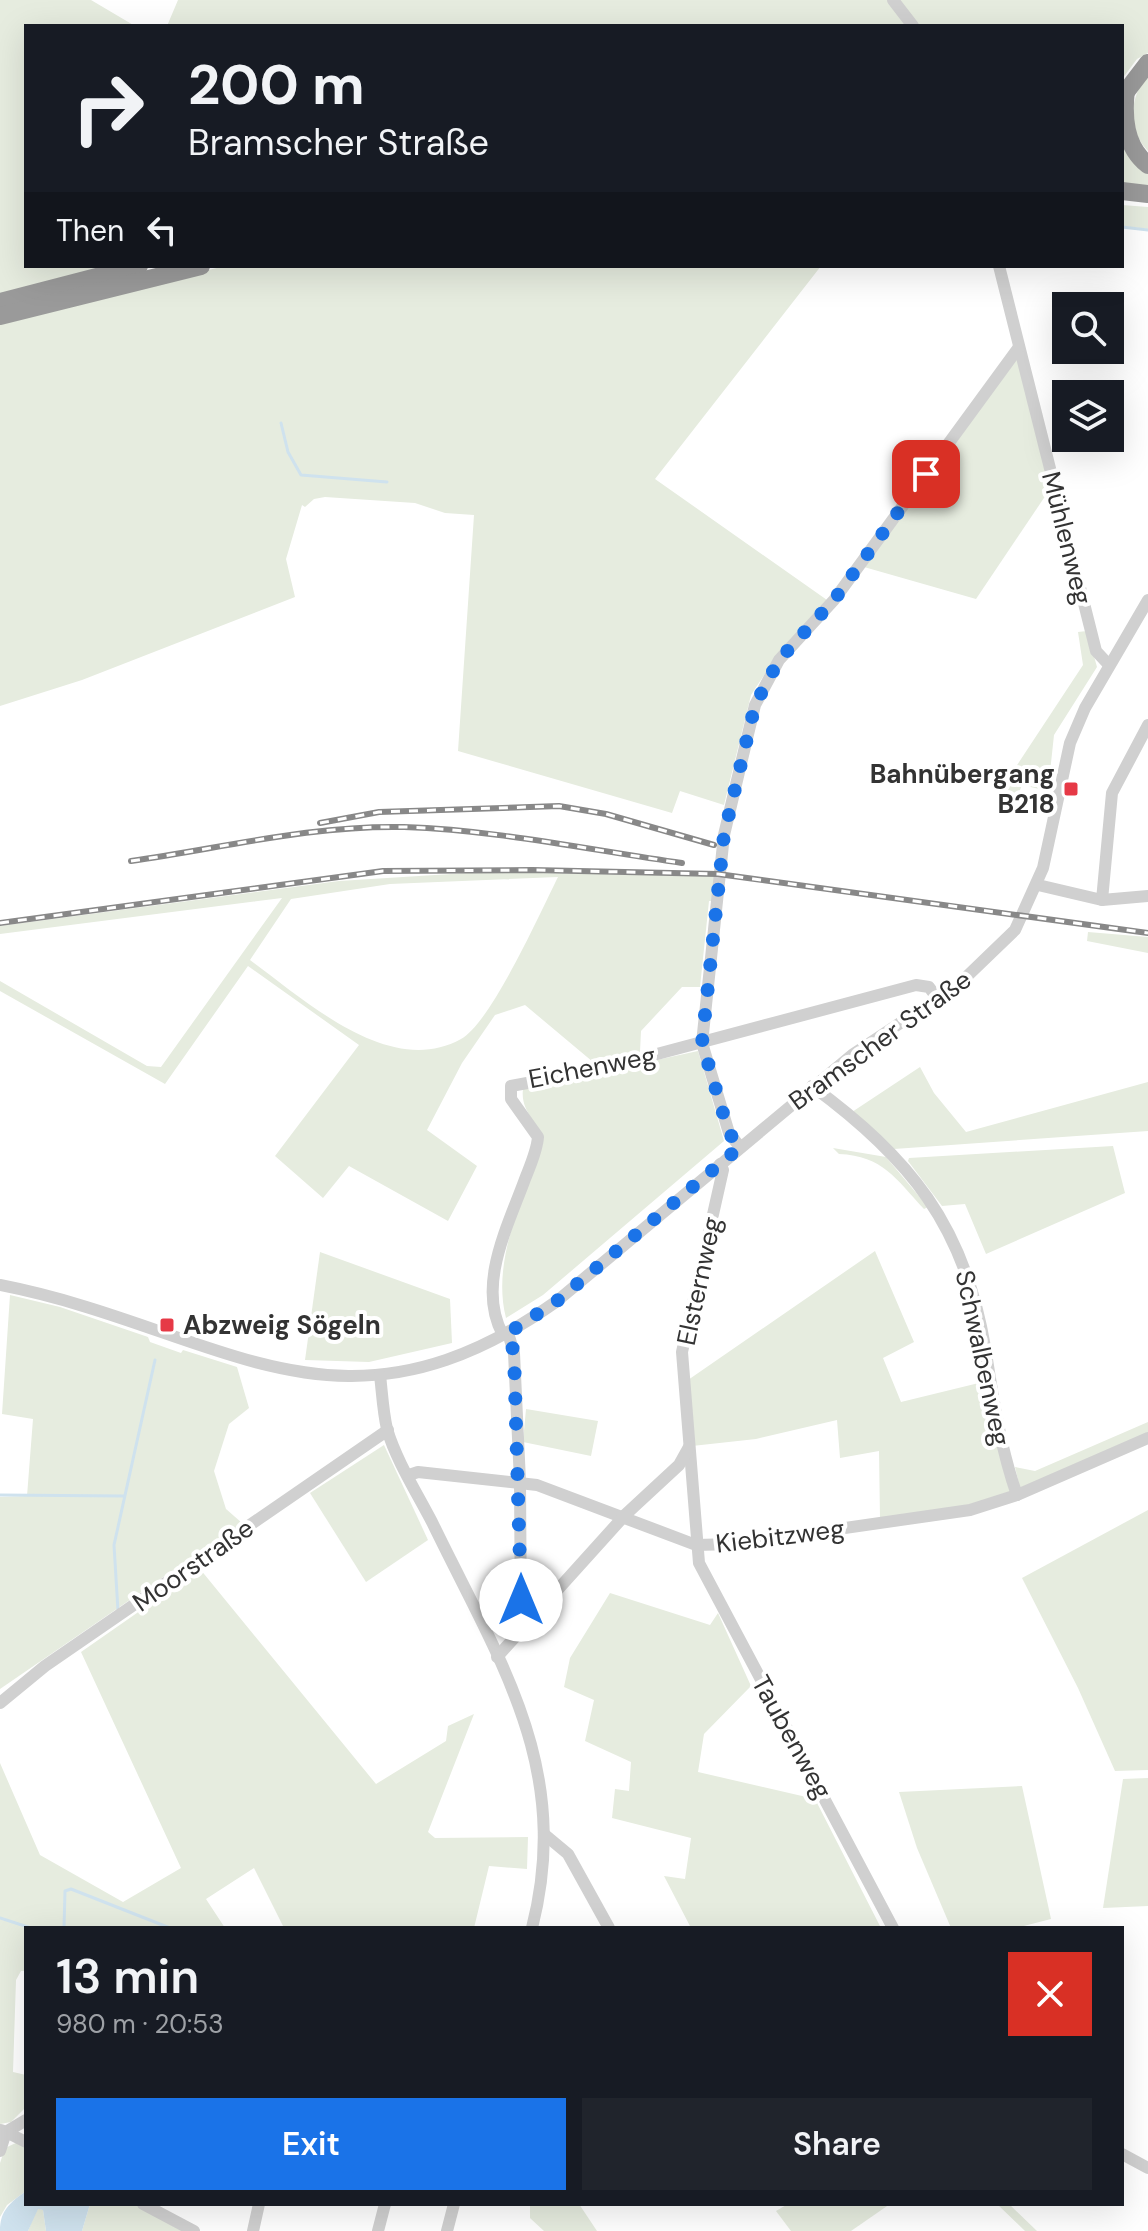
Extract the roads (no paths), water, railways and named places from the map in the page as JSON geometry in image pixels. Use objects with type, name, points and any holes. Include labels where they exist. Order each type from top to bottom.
[{"type":"highway","points":[[1148,63],[1124,93],[1126,130],[1132,146],[1148,165]]},
{"type":"highway","points":[[1124,191],[1148,194]]},
{"type":"highway","points":[[1124,201],[1148,204]]},
{"type":"highway","points":[[0,302],[131,268]]},
{"type":"highway","points":[[0,316],[193,268]]},
{"type":"street","points":[[893,0],[911,24]]},
{"type":"street","name":"Mühlenweg","points":[[999,268],[1096,651],[1109,665]]},
{"type":"street","points":[[740,1147],[729,1133],[702,1043],[724,835],[755,705],[779,660],[834,600],[1019,347]]},
{"type":"street","name":"Bramscher Straße","points":[[0,1285],[82,1304],[245,1362],[301,1373],[380,1375],[434,1365],[506,1334],[557,1301],[812,1086],[873,1039],[976,970],[1023,918],[1038,885],[1070,743],[1109,665],[1148,600]]},
{"type":"street","points":[[1102,900],[1112,793],[1148,725]]},
{"type":"street","points":[[1038,885],[1102,900],[1148,896]]},
{"type":"street","name":"Eichenweg","points":[[506,1334],[495,1305],[494,1275],[500,1245],[538,1137],[511,1099],[511,1086],[597,1070],[916,985],[929,987],[937,998]]},
{"type":"street","name":"Schwalbenweg","points":[[812,1086],[896,1155],[937,1208],[954,1239],[969,1277],[985,1345],[991,1395],[1017,1495]]},
{"type":"street","name":"Elsternweg","points":[[696,1545],[682,1352],[723,1170],[720,1164]]},
{"type":"street","points":[[506,1334],[514,1353],[520,1481],[521,1630]]},
{"type":"street","points":[[380,1375],[388,1430],[519,1703],[535,1752],[543,1791],[544,1834],[542,1871],[532,1926]]},
{"type":"street","name":"Moorstraße","points":[[0,1703],[45,1666],[388,1430]]},
{"type":"street","name":"Kiebitzweg","points":[[409,1475],[418,1472],[520,1481],[625,1515],[696,1545],[773,1540],[970,1510],[1017,1495],[1148,1438]]},
{"type":"street","points":[[497,1657],[625,1515],[679,1465],[689,1447]]},
{"type":"street","name":"Taubenweg","points":[[696,1545],[699,1563],[892,1926]]},
{"type":"street","points":[[544,1834],[568,1854],[608,1926]]},
{"type":"street","points":[[3,2131],[24,2121]]},
{"type":"street","points":[[3,2131],[24,2141]]},
{"type":"street","points":[[0,2151],[3,2131]]},
{"type":"street","points":[[1124,2155],[1148,2168]]},
{"type":"street","points":[[147,2206],[194,2231]]},
{"type":"street","points":[[253,2231],[259,2206]]},
{"type":"street","points":[[378,2231],[384,2206]]},
{"type":"street","points":[[447,2231],[453,2206]]},
{"type":"water","points":[[24,2192],[24,2206],[89,2206],[82,2231],[46,2231],[43,2210],[38,2209],[28,2231],[0,2231],[2,2218],[15,2199]]},
{"type":"waterway","points":[[1124,227],[1148,230]]},
{"type":"waterway","points":[[281,423],[288,452],[301,475],[387,482]]},
{"type":"waterway","points":[[118,1611],[114,1545],[155,1360]]},
{"type":"waterway","points":[[0,1495],[124,1496]]},
{"type":"waterway","points":[[64,1926],[65,1891],[71,1889],[165,1926]]},
{"type":"waterway","points":[[0,1918],[25,1926]]},
{"type":"railway","points":[[320,823],[379,812],[559,806],[606,814],[714,845]]},
{"type":"railway","points":[[131,861],[301,833],[404,827],[509,836],[682,863]]},
{"type":"railway","points":[[0,923],[383,871],[532,870],[718,874],[1148,933]]},
{"type":"place","name":"Bahnübergang B218","points":[[1071,789]]},
{"type":"place","name":"Abzweig Sögeln","points":[[167,1325]]}]
